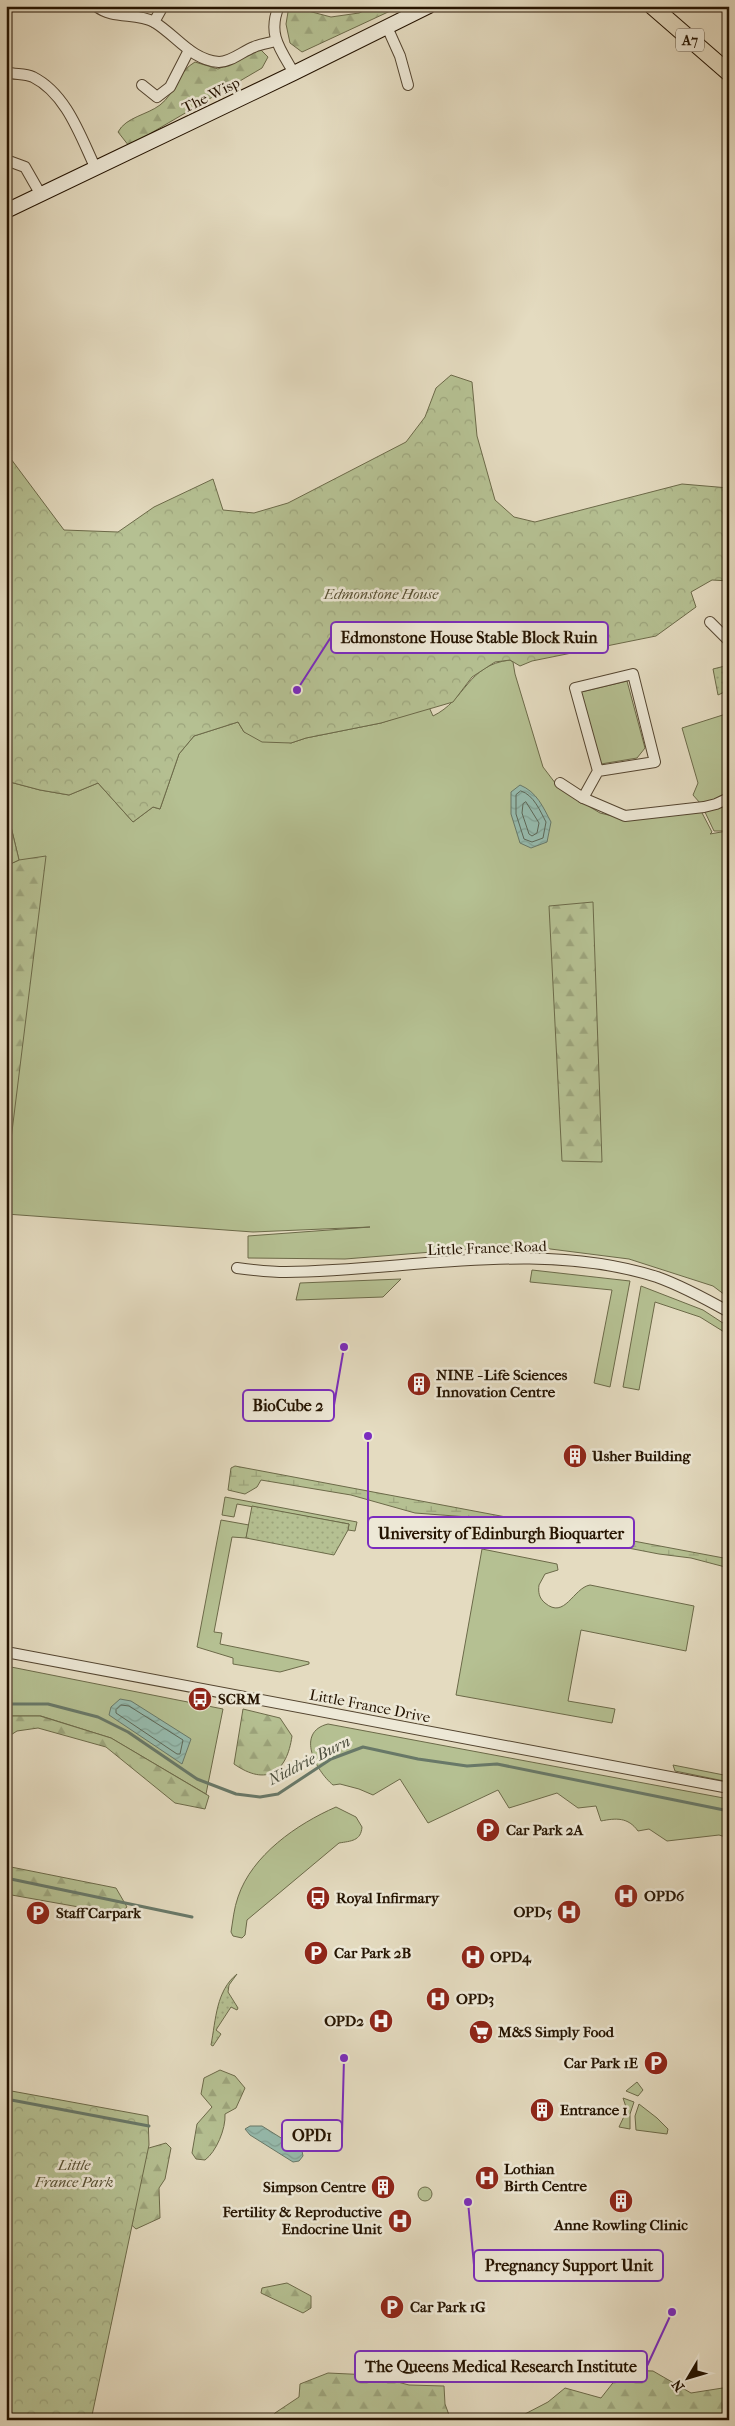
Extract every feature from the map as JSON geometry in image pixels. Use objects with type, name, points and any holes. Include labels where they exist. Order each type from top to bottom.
[{"type":"main road","name":"A7","points":[[652,6],[729,73]]},
{"type":"street","points":[[96,6],[103,12],[119,16],[131,15],[154,22],[189,50],[205,59],[221,62],[255,46],[276,42]]},
{"type":"street","points":[[154,22],[163,6]]},
{"type":"street","points":[[279,6],[273,20],[276,42],[294,73]]},
{"type":"street","name":"The Wisp","points":[[6,211],[429,6]]},
{"type":"street","points":[[648,6],[692,41]]},
{"type":"street","points":[[387,27],[400,56],[408,85]]},
{"type":"street","points":[[142,85],[157,97],[170,87],[189,50]]},
{"type":"street","points":[[6,72],[31,76],[46,86],[74,123],[96,169]]},
{"type":"street","points":[[6,160],[25,167],[40,196]]},
{"type":"street","points":[[710,622],[729,641]]},
{"type":"street","points":[[583,798],[598,771],[575,688],[632,674],[655,762],[598,771]]},
{"type":"street","points":[[560,783],[583,798],[626,816],[704,807],[729,798]]},
{"type":"street","name":"Little France Road","points":[[237,1268],[284,1272],[340,1271],[492,1260],[522,1259],[576,1262],[633,1271],[658,1278],[700,1296],[729,1312]]},
{"type":"street","name":"Little France Drive","points":[[6,1652],[729,1788]]},
{"type":"green space","points":[[289,6],[331,17],[359,13],[374,6],[401,6],[302,52],[290,43],[286,24]]},
{"type":"green space","points":[[260,49],[268,57],[262,68],[129,146],[118,132],[126,123],[160,105],[169,95],[184,71],[195,62],[218,69]]},
{"type":"green space","name":"Edmonstone House","points":[[451,375],[472,382],[477,436],[495,500],[514,517],[535,522],[682,484],[729,488],[729,581],[712,580],[691,592],[696,607],[656,636],[532,661],[520,666],[510,660],[495,662],[472,677],[453,702],[381,723],[306,738],[291,743],[262,742],[244,732],[238,722],[194,736],[179,754],[160,809],[153,807],[133,822],[98,783],[69,795],[6,781],[6,447],[11,459],[64,530],[118,532],[154,507],[213,479],[223,510],[254,513],[288,503],[406,442],[425,417],[436,388]]},
{"type":"green space","points":[[510,660],[513,662],[543,767],[559,788],[600,813],[625,819],[701,811],[712,832],[710,834],[727,831],[714,831],[704,810],[729,803],[729,1298],[713,1286],[629,1259],[519,1245],[345,1259],[248,1258],[248,1236],[370,1227],[253,1232],[6,1214],[6,866],[19,860],[6,806],[6,781],[69,795],[98,783],[133,822],[153,807],[160,809],[179,754],[194,736],[238,722],[244,732],[291,743],[306,738],[381,723],[429,707],[433,716],[453,701],[475,676],[484,669],[496,663]]},
{"type":"green space","points":[[729,665],[729,690],[718,695],[713,669]]},
{"type":"green space","points":[[627,681],[645,748],[637,758],[601,764],[581,692]]},
{"type":"green space","points":[[729,713],[729,791],[713,800],[700,803],[693,795],[698,783],[682,728]]},
{"type":"green space","points":[[6,806],[19,860],[6,866]]},
{"type":"green space","points":[[46,856],[6,1180],[6,866],[19,860]]},
{"type":"green space","points":[[593,902],[602,1162],[562,1161],[549,906]]},
{"type":"green space","points":[[532,1270],[630,1281],[610,1387],[594,1383],[612,1290],[530,1282]]},
{"type":"green space","points":[[401,1279],[383,1297],[296,1300],[300,1283]]},
{"type":"green space","points":[[641,1286],[703,1310],[729,1327],[729,1335],[700,1317],[655,1302],[639,1390],[623,1387]]},
{"type":"green space","points":[[235,1466],[729,1559],[729,1568],[691,1558],[659,1554],[468,1517],[415,1513],[351,1495],[261,1480],[257,1487],[245,1494],[228,1490],[231,1468]]},
{"type":"green space","points":[[225,1497],[357,1522],[355,1531],[348,1530],[349,1524],[237,1504],[234,1517],[222,1515]]},
{"type":"green space","points":[[252,1506],[349,1524],[348,1530],[334,1555],[246,1538]]},
{"type":"green space","points":[[221,1520],[249,1525],[246,1538],[232,1537],[214,1632],[222,1633],[220,1644],[309,1662],[309,1664],[280,1672],[233,1664],[233,1658],[197,1647]]},
{"type":"green space","points":[[482,1549],[557,1564],[558,1570],[545,1574],[539,1585],[541,1599],[552,1607],[564,1606],[579,1591],[590,1585],[694,1606],[686,1651],[581,1630],[568,1701],[615,1709],[612,1723],[456,1695]]},
{"type":"green space","points":[[6,1666],[223,1709],[206,1794],[111,1738],[41,1716],[6,1716]]},
{"type":"green space","points":[[243,1709],[280,1718],[292,1736],[285,1759],[274,1772],[266,1775],[256,1774],[234,1764]]},
{"type":"green space","points":[[6,1716],[40,1716],[111,1738],[209,1796],[205,1809],[175,1803],[106,1747],[38,1728],[17,1731],[6,1738]]},
{"type":"green space","points":[[328,1724],[729,1799],[729,1838],[719,1835],[667,1841],[649,1829],[638,1831],[626,1821],[612,1819],[601,1821],[596,1806],[578,1808],[557,1793],[509,1808],[498,1790],[428,1823],[400,1779],[373,1795],[340,1784],[333,1785],[320,1771],[315,1762],[311,1743],[312,1735],[318,1728]]},
{"type":"green space","points":[[673,1765],[729,1776],[729,1782],[675,1771]]},
{"type":"green space","points":[[336,1807],[356,1817],[362,1827],[360,1835],[355,1840],[339,1843],[247,1920],[245,1935],[242,1938],[233,1936],[231,1932],[237,1901],[245,1882],[254,1868],[265,1855],[292,1832],[306,1822]]},
{"type":"green space","points":[[6,1866],[116,1888],[127,1907],[118,1914],[6,1894]]},
{"type":"green space","points":[[237,1974],[229,1985],[228,1992],[238,2008],[237,2010],[231,2007],[216,2030],[221,2034],[213,2046],[211,2045],[221,1997],[230,1981]]},
{"type":"green space","points":[[220,2070],[235,2076],[245,2088],[236,2108],[225,2114],[222,2133],[213,2152],[205,2160],[196,2159],[192,2153],[197,2124],[212,2107],[201,2094],[204,2078]]},
{"type":"green space","points":[[637,2082],[643,2090],[638,2096],[626,2091]]},
{"type":"green space","name":"Little France Park","points":[[6,2090],[148,2116],[149,2145],[91,2420],[6,2420]]},
{"type":"green space","points":[[623,2098],[634,2102],[630,2114],[630,2129],[619,2127],[627,2110]]},
{"type":"green space","points":[[639,2104],[668,2129],[667,2134],[636,2130],[635,2116]]},
{"type":"green space","points":[[166,2143],[171,2148],[165,2179],[159,2188],[160,2218],[136,2229],[126,2220],[142,2150]]},
{"type":"green space","points":[[425,2187],[430,2189],[432,2194],[430,2199],[425,2201],[420,2199],[418,2194],[420,2189]]},
{"type":"green space","points":[[287,2283],[311,2296],[311,2308],[303,2313],[261,2293],[262,2288]]},
{"type":"green space","points":[[623,2370],[653,2371],[691,2393],[729,2387],[729,2420],[270,2420],[275,2413],[299,2397],[300,2384],[328,2373],[371,2375],[409,2385],[444,2386],[445,2404],[449,2415],[525,2414],[548,2402],[565,2388],[601,2398]]},
{"type":"water","points":[[520,785],[535,796],[551,822],[547,842],[531,848],[520,843],[511,814],[511,792]]},
{"type":"water","points":[[120,1699],[131,1701],[191,1739],[182,1764],[109,1715],[111,1707]]},
{"type":"water","points":[[250,2126],[262,2126],[302,2151],[303,2156],[299,2161],[293,2162],[250,2135],[245,2129]]},
{"type":"waterway","name":"Niddrie Burn","points":[[6,1704],[48,1704],[98,1717],[128,1732],[197,1779],[236,1794],[260,1797],[278,1794],[331,1759],[363,1747],[418,1759],[467,1766],[497,1764],[729,1811]]},
{"type":"waterway","points":[[6,1878],[192,1917]]},
{"type":"waterway","points":[[6,2099],[149,2126]]},
{"type":"place","name":"Edmonstone House Stable Block Ruin","points":[[297,690]]},
{"type":"place","name":"BioCube 2","points":[[344,1347]]},
{"type":"place","name":"NINE - Life Sciences Innovation Centre","points":[[419,1384]]},
{"type":"place","name":"University of Edinburgh Bioquarter","points":[[368,1436]]},
{"type":"place","name":"Usher Building","points":[[575,1456]]},
{"type":"place","name":"SCRM","points":[[200,1699]]},
{"type":"place","name":"Car Park 2A","points":[[488,1830]]},
{"type":"place","name":"OPD6","points":[[626,1896]]},
{"type":"place","name":"Royal Infirmary","points":[[318,1898]]},
{"type":"place","name":"OPD5","points":[[569,1912]]},
{"type":"place","name":"Staff Carpark","points":[[38,1913]]},
{"type":"place","name":"Car Park 2B","points":[[316,1953]]},
{"type":"place","name":"OPD4","points":[[473,1957]]},
{"type":"place","name":"OPD3","points":[[438,1999]]},
{"type":"place","name":"OPD2","points":[[381,2021]]},
{"type":"place","name":"M&S Simply Food","points":[[481,2032]]},
{"type":"place","name":"OPD1","points":[[344,2058]]},
{"type":"place","name":"Car Park 1E","points":[[656,2063]]},
{"type":"place","name":"Entrance 1","points":[[542,2110]]},
{"type":"place","name":"Lothian Birth Centre","points":[[487,2178]]},
{"type":"place","name":"Simpson Centre","points":[[383,2187]]},
{"type":"place","name":"Anne Rowling Clinic","points":[[621,2201]]},
{"type":"place","name":"Pregnancy Support Unit","points":[[468,2202]]},
{"type":"place","name":"Fertility & Reproductive Endocrine Unit","points":[[400,2221]]},
{"type":"place","name":"Car Park 1G","points":[[392,2307]]},
{"type":"place","name":"The Queens Medical Research Institute","points":[[672,2312]]}]
